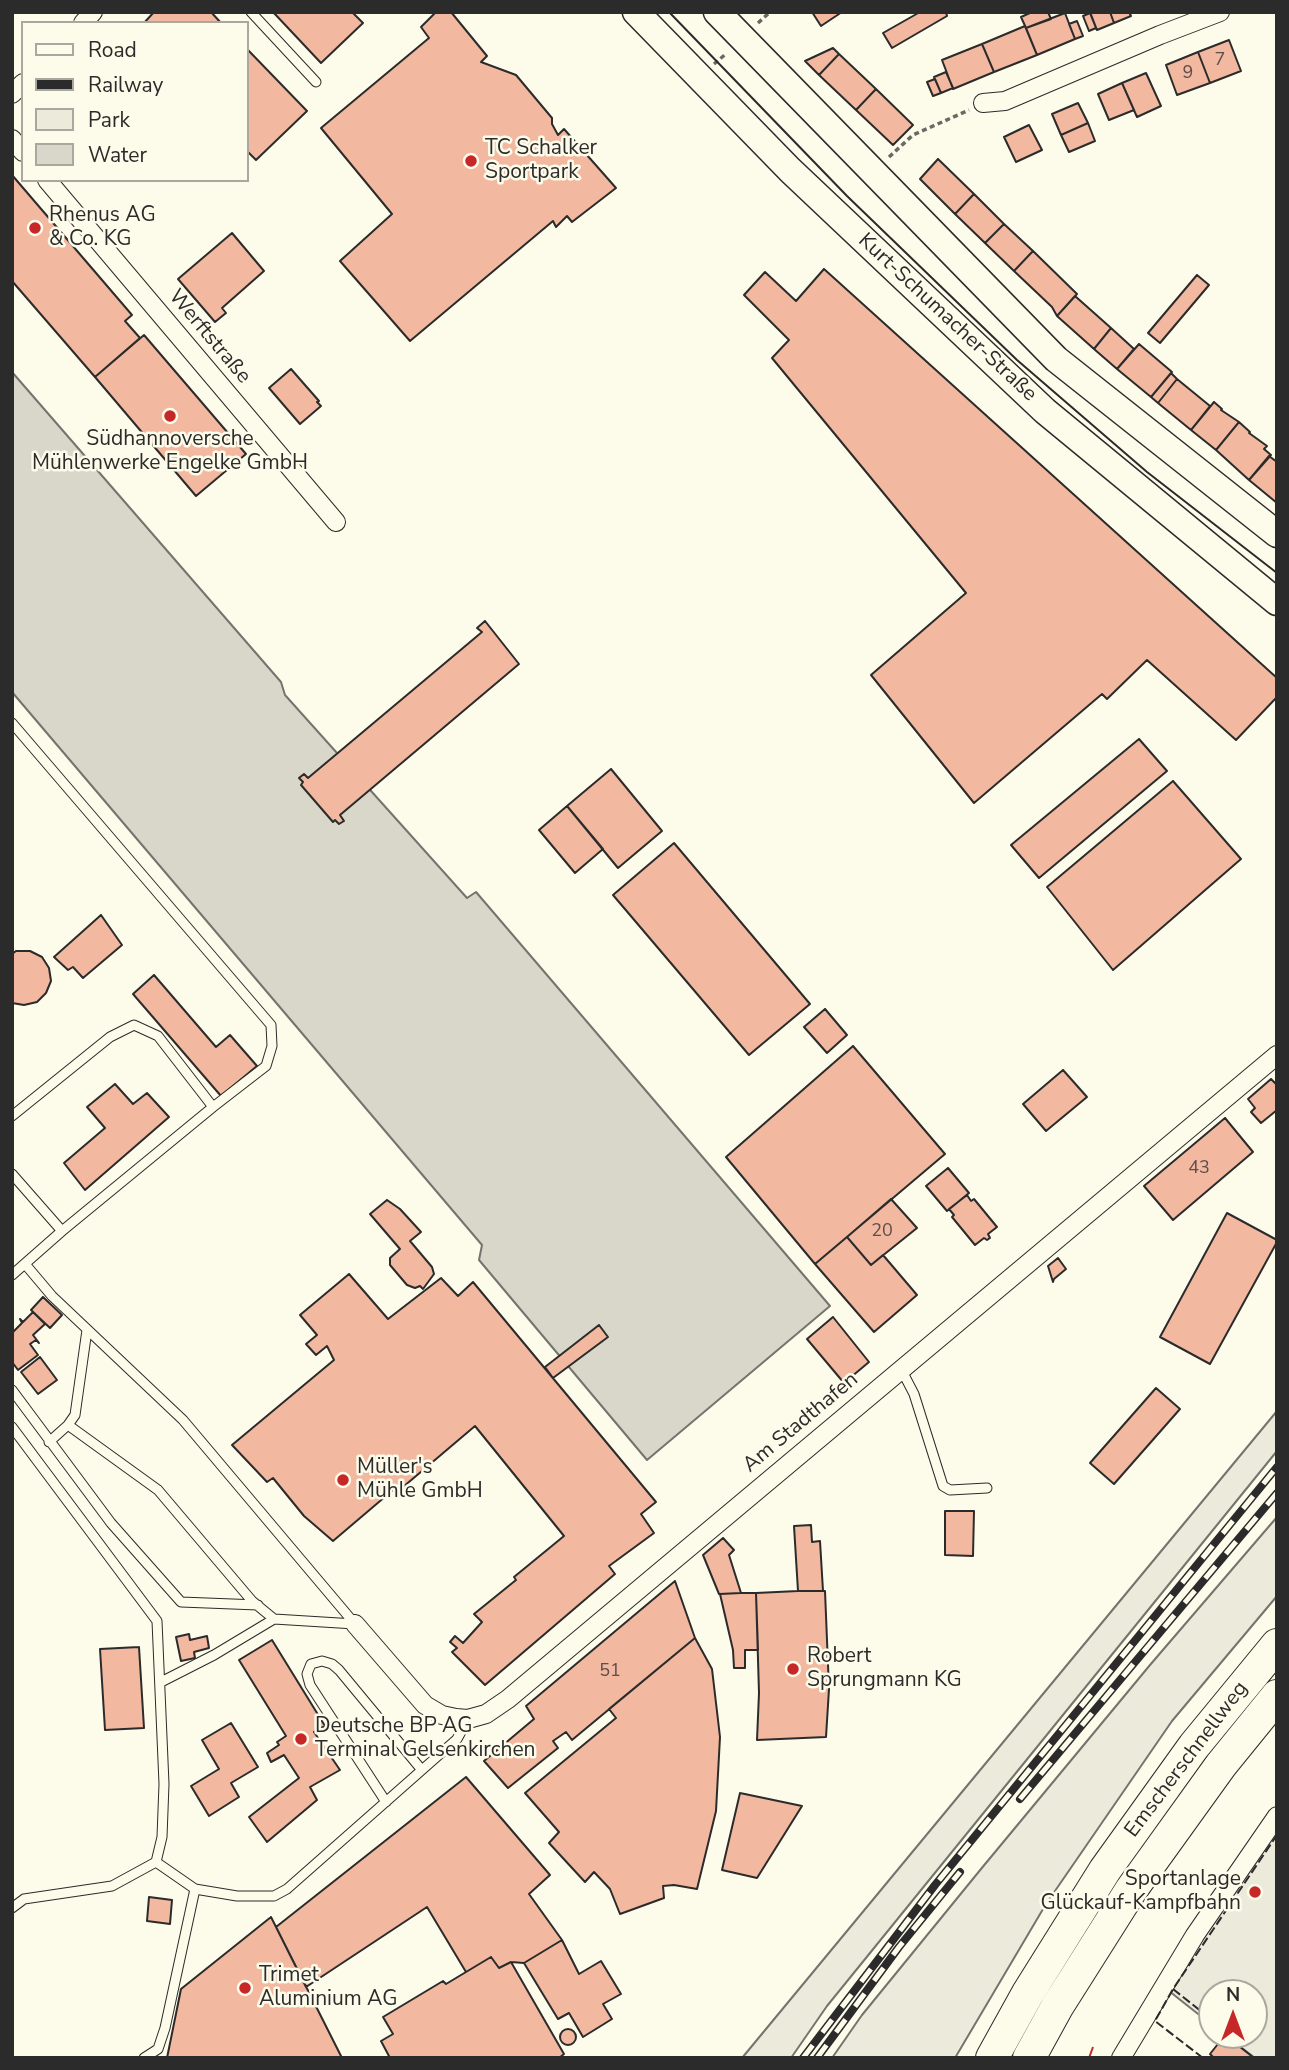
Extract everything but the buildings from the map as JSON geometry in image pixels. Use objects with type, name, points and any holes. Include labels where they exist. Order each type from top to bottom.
[{"type":"highway","name":"Emscherschnellweg","points":[[992,2058],[1028,1993],[1105,1870],[1194,1746],[1277,1645]]},
{"type":"highway","name":"Emscherschnellweg","points":[[1029,2058],[1057,2007],[1131,1890],[1221,1765],[1277,1696]]},
{"type":"main road","name":"Kurt-Schumacher-Straße","points":[[636,12],[790,170],[1045,411],[1277,602]]},
{"type":"main road","points":[[717,12],[1056,359],[1277,534]]},
{"type":"street","points":[[983,103],[1005,101],[1220,12]]},
{"type":"street","name":"Werftstraße","points":[[49,182],[336,522]]},
{"type":"street","name":"Am Stadthafen","points":[[468,1719],[486,1714],[508,1699],[1277,1055]]},
{"type":"street","points":[[355,1624],[425,1705],[442,1716],[468,1719]]},
{"type":"street","points":[[1121,2058],[1195,1936],[1277,1816]]},
{"type":"lane","points":[[251,12],[316,82]]},
{"type":"lane","points":[[12,723],[271,1025],[272,1046],[266,1066],[62,1231],[12,1275]]},
{"type":"lane","points":[[12,1116],[110,1037],[134,1025],[158,1036],[213,1107]]},
{"type":"lane","points":[[12,1174],[62,1231]]},
{"type":"lane","points":[[25,1264],[51,1296],[183,1420],[355,1624]]},
{"type":"lane","points":[[49,1442],[75,1415],[87,1331]]},
{"type":"lane","points":[[901,1369],[914,1394],[943,1486],[950,1490],[987,1488]]},
{"type":"lane","points":[[12,1390],[111,1523],[181,1602],[258,1605]]},
{"type":"lane","points":[[68,1425],[158,1490],[258,1605],[274,1619]]},
{"type":"lane","points":[[12,1427],[157,1621],[163,1784],[162,1837],[156,1861],[112,1886],[24,1899],[12,1908]]},
{"type":"lane","points":[[161,1682],[214,1655],[274,1619],[355,1624]]},
{"type":"lane","points":[[386,1802],[310,1685],[307,1674],[311,1664],[322,1661],[339,1670],[421,1769]]},
{"type":"lane","points":[[156,1861],[195,1889],[237,1896],[274,1896],[287,1889],[457,1739],[468,1719]]},
{"type":"lane","points":[[144,2058],[158,2049],[165,2028],[195,1889]]},
{"type":"path","points":[[872,173],[913,135],[983,103]]},
{"type":"green space","points":[[1277,1411],[1277,1451],[827,2006],[791,2058],[742,2058]]},
{"type":"green space","points":[[1277,1517],[1277,1596],[1172,1721],[1046,1904],[955,2058],[832,2058],[862,2015],[981,1869]]},
{"type":"green space","name":"Sportanlage Glückauf-Kampfbahn","points":[[1277,1824],[1277,2058],[1255,2058],[1243,2049],[1268,2049],[1268,1979],[1198,1979],[1198,2014],[1169,1991]]},
{"type":"water","points":[[12,372],[281,682],[285,695],[467,898],[476,892],[830,1306],[647,1460],[479,1260],[482,1245],[12,692]]},
{"type":"tram line","points":[[669,12],[847,196],[1017,360],[1147,472],[1277,573]]},
{"type":"railway","points":[[803,2058],[935,1885],[1277,1467]]},
{"type":"railway","points":[[1020,1799],[1277,1493]]},
{"type":"railway","points":[[817,2058],[899,1947],[960,1872]]},
{"type":"fence","points":[[1203,2058],[1155,2021],[1173,1989],[1277,1835]]},
{"type":"fence","points":[[1173,1989],[1198,2009]]},
{"type":"power","points":[[1089,2058],[1093,2047]]},
{"type":"place","name":"TC Schalker Sportpark","points":[[471,161]]},
{"type":"place","name":"Rhenus AG & Co. KG","points":[[35,228]]},
{"type":"place","name":"Südhannoversche Mühlenwerke Engelke GmbH","points":[[170,416]]},
{"type":"place","name":"Müller's Mühle GmbH","points":[[343,1480]]},
{"type":"place","name":"Robert Sprungmann KG","points":[[793,1669]]},
{"type":"place","name":"Deutsche BP AG Terminal Gelsenkirchen","points":[[301,1739]]},
{"type":"place","name":"Sportanlage Glückauf-Kampfbahn","points":[[1255,1892]]},
{"type":"place","name":"Trimet Aluminium AG","points":[[245,1988]]}]
